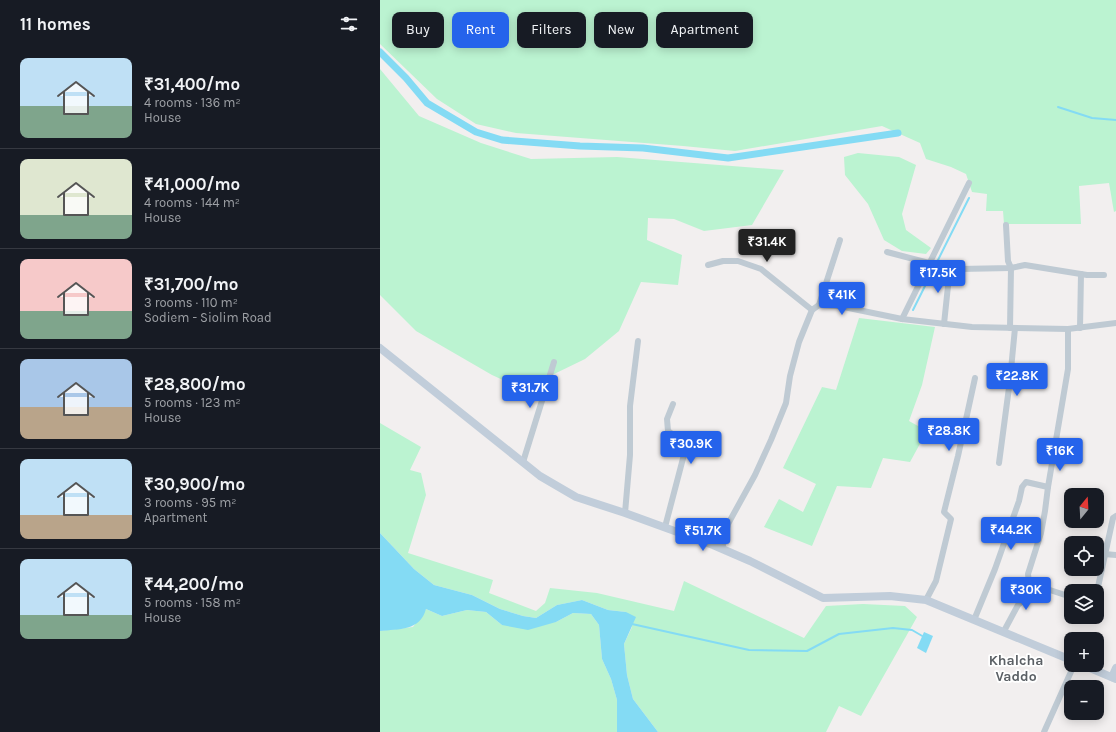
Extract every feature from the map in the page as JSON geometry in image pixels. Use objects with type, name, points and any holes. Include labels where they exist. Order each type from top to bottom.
[{"type":"main road","points":[[380,348],[540,476],[576,497],[665,527],[722,549],[750,561],[823,598],[890,596],[926,600],[1064,657]]},
{"type":"main road","points":[[1100,672],[1114,678],[1116,668]]},
{"type":"street","points":[[902,320],[969,183]]},
{"type":"street","points":[[999,463],[1010,380],[1013,328],[1011,268],[1008,260],[1006,225]]},
{"type":"street","points":[[722,549],[728,524],[755,475],[786,403],[790,376],[799,342],[812,310],[819,305],[840,240]]},
{"type":"street","points":[[887,252],[960,269],[1011,268],[1025,265],[1081,274],[1104,275]]},
{"type":"street","points":[[708,266],[723,261],[738,262],[761,269],[812,310]]},
{"type":"street","points":[[944,324],[950,267]]},
{"type":"street","points":[[1080,328],[1081,274]]},
{"type":"street","points":[[819,305],[839,306],[902,320],[972,327],[1068,329],[1116,324]]},
{"type":"street","points":[[1004,631],[1018,605],[1023,601],[1029,583],[1028,574],[1041,533],[1046,511],[1048,487],[1068,369],[1068,329]]},
{"type":"street","points":[[625,513],[630,455],[630,406],[638,341]]},
{"type":"street","points":[[523,462],[554,362]]},
{"type":"street","points":[[926,600],[936,581],[951,519],[944,512],[975,378]]},
{"type":"street","points":[[665,527],[686,447],[680,440],[668,431],[668,420],[674,404]]},
{"type":"street","points":[[974,620],[1020,501],[1022,487],[1026,482],[1048,487]]},
{"type":"street","points":[[1116,516],[1113,518],[1104,554],[1116,555]]},
{"type":"street","points":[[1029,583],[1064,595]]},
{"type":"street","points":[[1044,732],[1071,672]]},
{"type":"green space","points":[[380,0],[1116,0],[1116,211],[1114,212],[1109,183],[1079,186],[1081,224],[1004,224],[1003,211],[986,211],[987,194],[972,192],[966,174],[951,167],[926,159],[920,143],[882,126],[735,151],[516,133],[476,124],[437,99],[380,44]]},
{"type":"green space","points":[[380,69],[419,116],[481,143],[531,159],[617,157],[784,170],[752,225],[704,231],[674,219],[648,218],[647,240],[682,255],[678,285],[641,282],[619,331],[585,359],[550,376],[534,394],[492,375],[416,331],[380,295]]},
{"type":"green space","points":[[858,153],[899,157],[916,165],[902,214],[906,230],[931,248],[926,254],[902,251],[884,240],[868,204],[845,175],[844,157]]},
{"type":"green space","points":[[859,318],[935,327],[922,385],[909,421],[927,431],[910,462],[883,458],[871,488],[837,486],[812,546],[764,527],[779,499],[803,512],[816,484],[783,468],[822,387],[836,390]]},
{"type":"green space","points":[[380,423],[421,447],[410,470],[421,473],[426,495],[408,553],[493,580],[489,593],[536,611],[545,603],[550,588],[597,593],[674,611],[684,581],[804,638],[826,606],[863,604],[905,606],[917,617],[861,716],[839,706],[826,732],[658,732],[633,699],[627,675],[624,644],[632,627],[626,612],[608,610],[582,600],[557,605],[536,618],[523,616],[500,609],[472,595],[434,585],[414,569],[380,533]]},
{"type":"green space","points":[[426,609],[442,616],[467,610],[486,612],[502,625],[556,622],[573,613],[591,614],[599,625],[602,659],[611,679],[617,700],[617,732],[380,732],[380,631],[413,627]]},
{"type":"water","points":[[380,533],[414,569],[434,585],[472,595],[500,609],[523,616],[536,618],[557,605],[582,600],[608,610],[626,612],[636,617],[624,644],[627,675],[633,699],[658,732],[617,732],[617,700],[611,679],[602,659],[599,625],[591,614],[573,613],[556,622],[528,630],[502,625],[486,612],[467,610],[442,616],[426,609],[419,621],[408,628],[380,631]]},
{"type":"water","points":[[924,632],[933,636],[926,653],[917,648]]},
{"type":"waterway","points":[[380,52],[406,78],[427,103],[476,132],[502,140],[580,146],[643,148],[728,158],[898,133]]},
{"type":"waterway","points":[[1058,107],[1092,118],[1116,120]]},
{"type":"waterway","points":[[913,310],[969,198]]},
{"type":"waterway","points":[[632,624],[749,650],[807,651],[839,634],[893,628],[912,630],[924,637]]},
{"type":"district","name":"Khalcha Vaddo","points":[[1016,668]]}]
